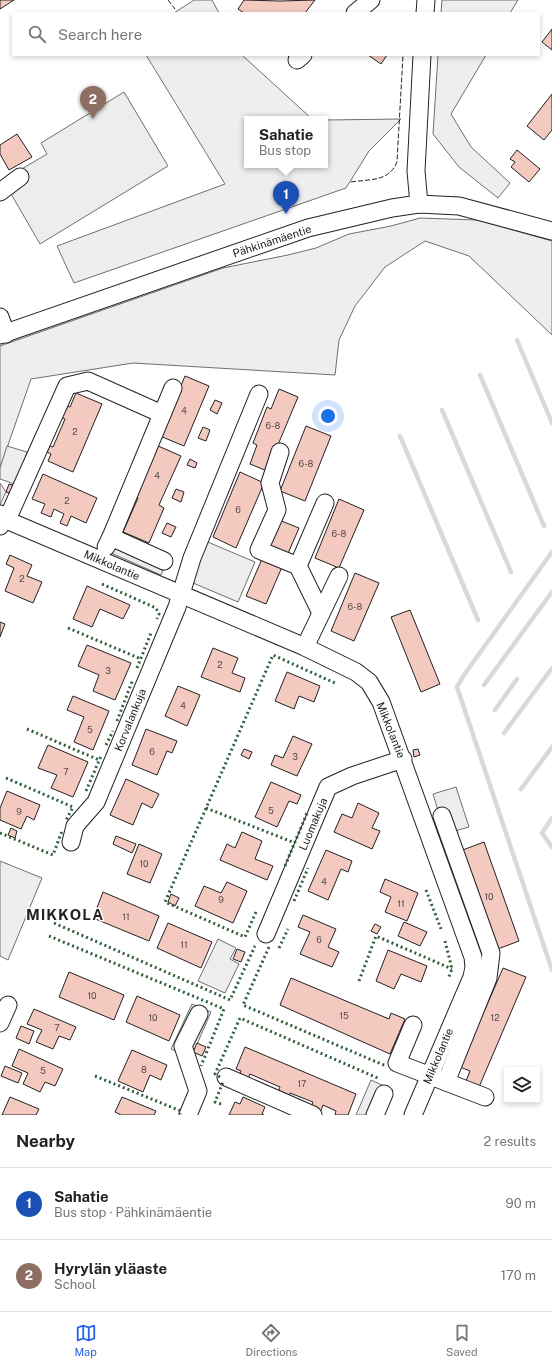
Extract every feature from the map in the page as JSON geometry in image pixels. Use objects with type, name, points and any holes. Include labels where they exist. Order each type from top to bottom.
[{"type":"street","points":[[356,12],[372,0]]},
{"type":"street","points":[[425,12],[426,0]]},
{"type":"street","points":[[419,204],[416,171],[422,56]]},
{"type":"street","points":[[0,192],[20,177]]},
{"type":"street","name":"Pähkinämäentie","points":[[3,334],[308,228],[365,213],[419,204],[459,206],[552,231]]},
{"type":"street","points":[[0,317],[3,334]]},
{"type":"street","points":[[1,520],[10,513],[67,386],[88,381],[162,414]]},
{"type":"street","points":[[100,560],[173,388]]},
{"type":"street","name":"Korvalankuja","points":[[71,842],[75,826],[96,802],[176,607],[192,558],[259,394]]},
{"type":"street","points":[[280,452],[270,483],[277,510],[259,550],[298,566],[321,612]]},
{"type":"street","points":[[298,566],[325,503]]},
{"type":"street","name":"Mikkolantie","points":[[1,520],[180,593],[305,647],[356,672],[369,682],[382,702],[403,759],[440,817],[473,957],[474,967],[414,1115]]},
{"type":"street","points":[[110,537],[164,561]]},
{"type":"street","points":[[305,647],[339,576]]},
{"type":"street","name":"Luomakuja","points":[[266,934],[328,787],[352,776],[403,759]]},
{"type":"street","points":[[440,817],[491,953],[488,978],[446,1082]]},
{"type":"street","points":[[0,1023],[8,1005]]},
{"type":"street","points":[[188,1115],[198,1091],[183,1046],[199,1014]]},
{"type":"street","points":[[413,1025],[397,1064],[485,1097]]},
{"type":"street","points":[[226,1076],[314,1115]]},
{"type":"street","points":[[375,1115],[384,1094]]},
{"type":"shaded area","points":[[194,0],[212,0],[218,12],[176,12]]},
{"type":"shaded area","points":[[442,0],[518,0],[511,12],[441,12]]},
{"type":"shaded area","points":[[147,56],[243,56],[309,116],[244,116],[244,168],[328,168],[328,120],[401,119],[369,151],[346,188],[74,283],[57,246],[225,184]]},
{"type":"shaded area","points":[[438,56],[485,56],[451,114],[471,147],[510,183],[498,198],[459,167],[433,134]]},
{"type":"shaded area","points":[[124,92],[168,166],[40,244],[3,180],[47,154],[41,143]]},
{"type":"shaded area","points":[[420,218],[477,220],[552,241],[552,335],[469,256],[425,241],[385,267],[355,306],[339,340],[335,375],[133,363],[31,379],[0,468],[0,346],[223,268],[316,248],[349,234],[391,226]]},
{"type":"shaded area","points":[[7,446],[27,452],[17,485],[0,479],[0,468]]},
{"type":"shaded area","points":[[0,483],[6,492],[0,505]]},
{"type":"shaded area","points":[[117,534],[168,558],[161,575],[109,552]]},
{"type":"shaded area","points":[[203,540],[255,562],[238,602],[186,580]]},
{"type":"shaded area","points":[[456,787],[469,827],[445,834],[433,794]]},
{"type":"shaded area","points":[[0,861],[42,878],[8,960],[0,956]]},
{"type":"shaded area","points":[[218,939],[236,948],[230,959],[239,964],[225,993],[198,981]]},
{"type":"shaded area","points":[[192,1004],[211,1012],[191,1058],[171,1049]]},
{"type":"shaded area","points":[[371,1080],[393,1090],[384,1115],[356,1115]]},
{"type":"building","points":[[0,0],[14,0],[0,9]]},
{"type":"building","points":[[244,0],[315,0],[306,12],[242,12],[238,9]]},
{"type":"building","points":[[552,29],[552,50],[542,42]]},
{"type":"building","points":[[369,56],[386,56],[381,64]]},
{"type":"building","points":[[552,94],[552,130],[544,140],[527,126]]},
{"type":"building","points":[[17,134],[32,157],[9,170],[0,154],[0,145]]},
{"type":"building","points":[[517,150],[540,169],[529,182],[511,167],[515,162],[510,159]]},
{"type":"building","points":[[185,376],[209,386],[184,446],[160,436]]},
{"type":"building","points":[[279,389],[298,397],[267,471],[250,464],[257,445],[253,443],[267,407],[271,409]]},
{"type":"building","points":[[76,393],[102,404],[73,472],[48,461],[51,454],[43,450],[45,444],[53,447],[65,419],[57,416],[62,404],[70,407]]},
{"type":"building","points":[[215,400],[222,403],[217,414],[210,410]]},
{"type":"building","points":[[306,426],[331,436],[305,501],[280,491]]},
{"type":"building","points":[[203,427],[210,430],[206,441],[198,438]]},
{"type":"building","points":[[156,445],[181,456],[159,505],[164,508],[149,543],[123,532],[138,498],[134,496]]},
{"type":"building","points":[[190,459],[197,463],[195,468],[187,465]]},
{"type":"building","points":[[240,472],[264,483],[236,548],[213,537]]},
{"type":"building","points":[[43,474],[97,498],[86,523],[71,516],[67,526],[60,523],[64,514],[54,509],[51,517],[41,513],[45,504],[32,499]]},
{"type":"building","points":[[9,484],[15,486],[13,494],[6,492]]},
{"type":"building","points":[[176,489],[184,492],[181,502],[172,498]]},
{"type":"building","points":[[339,499],[364,510],[339,568],[315,558]]},
{"type":"building","points":[[279,520],[299,528],[286,558],[266,550]]},
{"type":"building","points":[[167,523],[176,527],[171,537],[162,533]]},
{"type":"building","points":[[10,555],[32,565],[27,576],[42,582],[33,603],[5,591],[14,568],[6,564]]},
{"type":"building","points":[[262,559],[282,567],[266,604],[246,596]]},
{"type":"building","points":[[355,573],[379,583],[354,641],[331,631]]},
{"type":"building","points":[[87,586],[130,605],[123,619],[100,609],[92,627],[73,619]]},
{"type":"building","points":[[410,610],[440,684],[421,692],[391,617]]},
{"type":"building","points":[[0,622],[5,624],[0,637]]},
{"type":"building","points":[[87,645],[131,663],[115,700],[93,691],[99,675],[78,666]]},
{"type":"building","points":[[213,648],[238,658],[232,673],[245,678],[240,692],[201,677]]},
{"type":"building","points":[[287,672],[320,686],[314,702],[299,696],[294,709],[275,701]]},
{"type":"building","points":[[178,686],[200,695],[187,726],[165,716]]},
{"type":"building","points":[[73,696],[109,711],[93,750],[74,742],[84,717],[67,710]]},
{"type":"building","points":[[146,729],[177,741],[172,753],[167,751],[157,775],[132,765]]},
{"type":"building","points":[[293,736],[312,744],[297,776],[271,765],[275,755],[283,758]]},
{"type":"building","points":[[48,745],[88,762],[73,797],[51,788],[57,775],[38,768]]},
{"type":"building","points":[[244,749],[252,752],[249,759],[241,755]]},
{"type":"building","points":[[418,749],[420,755],[414,757],[413,750]]},
{"type":"building","points":[[126,779],[159,794],[152,808],[142,803],[133,825],[110,815]]},
{"type":"building","points":[[271,782],[301,795],[297,804],[289,801],[277,827],[255,817]]},
{"type":"building","points":[[7,791],[40,805],[34,820],[27,816],[21,829],[0,820],[0,808]]},
{"type":"building","points":[[358,803],[379,813],[372,828],[380,831],[372,849],[334,832],[342,814],[352,818]]},
{"type":"building","points":[[11,828],[17,831],[15,838],[8,835]]},
{"type":"building","points":[[242,832],[262,841],[255,859],[273,866],[267,880],[220,860],[227,844],[235,848]]},
{"type":"building","points":[[116,836],[136,844],[132,853],[113,844]]},
{"type":"building","points":[[484,842],[519,941],[495,950],[460,851]]},
{"type":"building","points":[[139,844],[162,854],[150,883],[127,874]]},
{"type":"building","points":[[326,850],[352,861],[348,872],[341,869],[328,900],[308,891]]},
{"type":"building","points":[[385,879],[418,893],[407,921],[385,912],[391,897],[380,892]]},
{"type":"building","points":[[227,882],[247,891],[233,923],[195,906],[204,886],[221,893]]},
{"type":"building","points":[[103,892],[159,916],[149,941],[93,918]]},
{"type":"building","points":[[171,894],[179,898],[175,906],[168,902]]},
{"type":"building","points":[[303,915],[336,929],[328,947],[339,952],[332,967],[300,954],[310,932],[298,927]]},
{"type":"building","points":[[404,922],[427,932],[420,946],[398,936]]},
{"type":"building","points":[[168,923],[212,942],[201,968],[157,948]]},
{"type":"building","points":[[375,924],[381,927],[377,934],[371,931]]},
{"type":"building","points":[[237,949],[245,952],[241,962],[233,959]]},
{"type":"building","points":[[388,950],[427,966],[421,982],[401,974],[394,989],[376,981]]},
{"type":"building","points":[[503,968],[526,977],[479,1087],[466,1081],[470,1071],[460,1067]]},
{"type":"building","points":[[69,972],[124,995],[114,1020],[59,997]]},
{"type":"building","points":[[291,978],[389,1019],[391,1013],[405,1019],[390,1054],[280,1005]]},
{"type":"building","points":[[137,996],[180,1015],[169,1041],[126,1022]]},
{"type":"building","points":[[34,1009],[76,1027],[70,1040],[59,1036],[53,1049],[36,1042],[42,1030],[27,1024]]},
{"type":"building","points":[[21,1026],[34,1031],[29,1044],[16,1038]]},
{"type":"building","points":[[197,1043],[206,1047],[202,1056],[193,1052]]},
{"type":"building","points":[[245,1047],[356,1094],[348,1115],[335,1115],[336,1111],[323,1105],[320,1113],[310,1109],[313,1102],[290,1093],[287,1099],[277,1095],[280,1087],[250,1074],[247,1081],[238,1077],[241,1071],[236,1069]]},
{"type":"building","points":[[19,1049],[63,1069],[55,1086],[45,1082],[40,1092],[23,1084],[28,1073],[12,1066]]},
{"type":"building","points":[[132,1050],[167,1065],[161,1080],[150,1075],[143,1092],[118,1081]]},
{"type":"building","points":[[5,1066],[22,1073],[18,1083],[1,1076]]},
{"type":"building","points":[[10,1097],[39,1109],[36,1115],[2,1115]]},
{"type":"building","points":[[122,1097],[156,1111],[154,1115],[121,1115],[115,1112]]},
{"type":"building","points":[[243,1097],[265,1107],[262,1114],[264,1115],[229,1115],[235,1102],[240,1104]]},
{"type":"waterway","points":[[517,340],[552,423]]},
{"type":"waterway","points":[[480,375],[544,526]]},
{"type":"waterway","points":[[442,410],[511,572]]},
{"type":"waterway","points":[[400,436],[478,620]]},
{"type":"waterway","points":[[552,552],[457,687],[552,970]]},
{"type":"waterway","points":[[484,685],[552,592]]},
{"type":"waterway","points":[[504,733],[552,668]]},
{"type":"waterway","points":[[495,710],[517,679]]},
{"type":"waterway","points":[[521,789],[552,747]]},
{"type":"waterway","points":[[552,818],[542,833],[552,847]]},
{"type":"hedge","points":[[102,584],[156,608],[159,614],[157,619]]},
{"type":"hedge","points":[[68,628],[141,659]]},
{"type":"hedge","points":[[137,668],[151,633]]},
{"type":"hedge","points":[[256,912],[245,937],[165,902],[273,655],[337,684]]},
{"type":"hedge","points":[[117,721],[133,679]]},
{"type":"hedge","points":[[27,729],[99,760]]},
{"type":"hedge","points":[[106,745],[113,731]]},
{"type":"hedge","points":[[86,791],[101,756]]},
{"type":"hedge","points":[[6,778],[73,807],[65,822]]},
{"type":"hedge","points":[[206,808],[295,843]]},
{"type":"hedge","points":[[285,866],[307,813]]},
{"type":"hedge","points":[[0,833],[53,855],[62,831]]},
{"type":"hedge","points":[[294,901],[308,868]]},
{"type":"hedge","points":[[426,890],[441,929]]},
{"type":"hedge","points":[[54,923],[230,1000],[255,946]]},
{"type":"hedge","points":[[279,948],[288,929]]},
{"type":"hedge","points":[[49,936],[224,1009],[201,1066]]},
{"type":"hedge","points":[[359,981],[376,936],[452,969]]},
{"type":"hedge","points":[[445,941],[452,969],[448,979]]},
{"type":"hedge","points":[[269,947],[243,1005],[386,1066]]},
{"type":"hedge","points":[[220,1077],[215,1074],[240,1018],[380,1079]]},
{"type":"hedge","points":[[95,1076],[181,1111],[180,1114]]},
{"type":"hedge","points":[[221,1104],[215,1102],[223,1082]]},
{"type":"fence","points":[[168,0],[175,9]]},
{"type":"fence","points":[[351,182],[372,180],[384,176],[394,168],[397,162],[403,56]]},
{"type":"place","name":"Hyrylän yläaste","points":[[93,119]]},
{"type":"place","name":"Sahatie","points":[[286,214]]},
{"type":"district","name":"MIKKOLA","points":[[65,915]]}]
